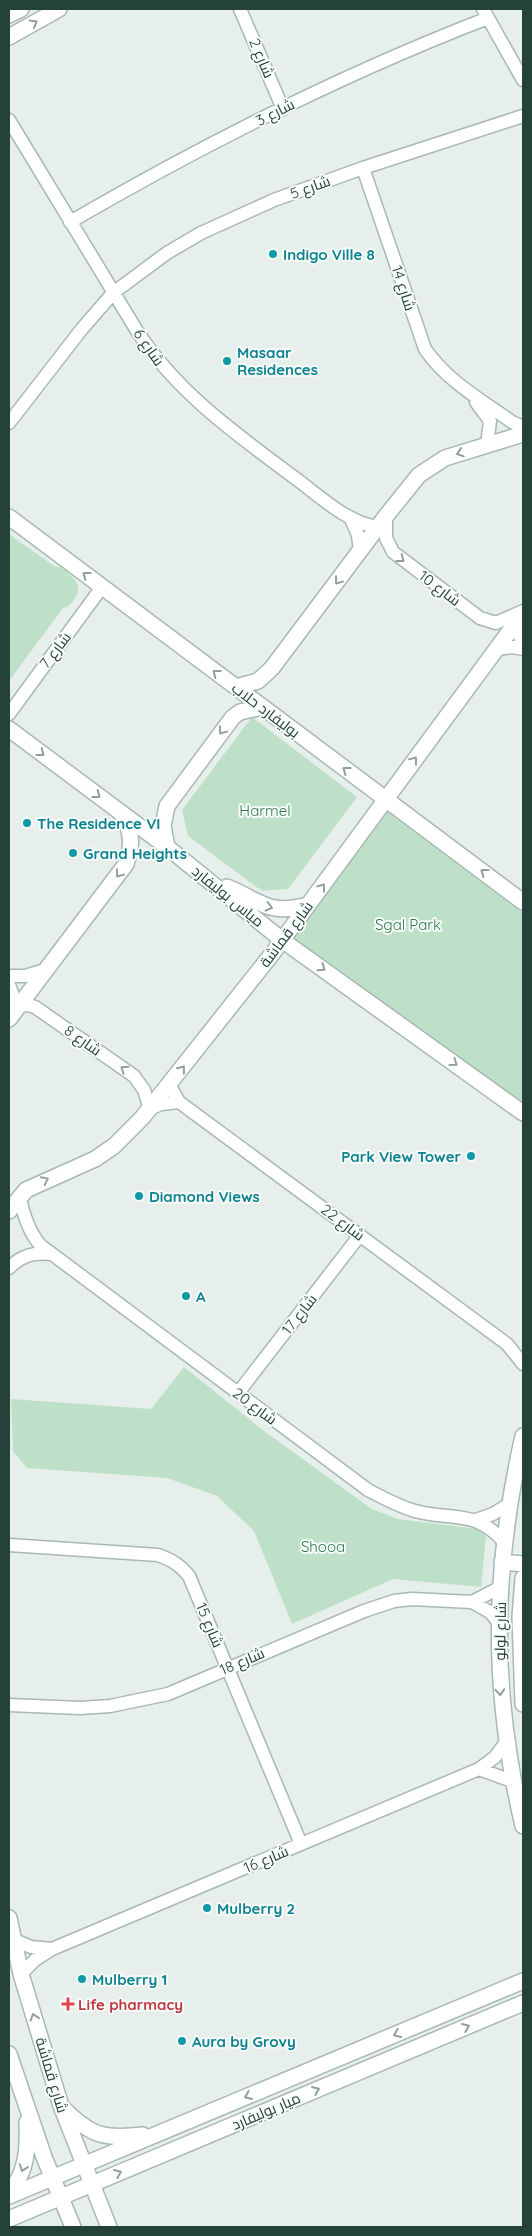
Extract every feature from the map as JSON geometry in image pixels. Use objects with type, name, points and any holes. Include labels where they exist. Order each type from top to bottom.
[{"type":"street","points":[[9,15],[21,9]]},
{"type":"street","points":[[9,37],[59,9]]},
{"type":"street","name":"شارع 2","points":[[240,9],[283,108]]},
{"type":"street","points":[[485,13],[523,80]]},
{"type":"street","name":"شارع 3","points":[[70,222],[181,159],[369,66],[485,13]]},
{"type":"street","name":"شارع 5","points":[[113,293],[158,259],[201,233],[274,200],[363,168],[523,116]]},
{"type":"street","name":"شارع 6","points":[[9,120],[153,357],[192,399],[352,520],[382,522]]},
{"type":"street","name":"شارع 14","points":[[363,168],[425,350],[442,370],[512,422],[523,427]]},
{"type":"street","points":[[9,423],[81,330],[113,293]]},
{"type":"street","name":"شارع 14","points":[[470,392],[490,421],[487,445]]},
{"type":"street","points":[[236,687],[250,684],[266,675],[409,486],[431,465],[445,458],[523,434]]},
{"type":"street","name":"بوليفارد حلاب","points":[[9,518],[523,902]]},
{"type":"street","points":[[352,520],[358,535],[360,551]]},
{"type":"street","name":"شارع 10","points":[[382,522],[386,538],[393,552],[480,618],[496,623],[521,615]]},
{"type":"street","name":"شارع 7","points":[[9,714],[102,588]]},
{"type":"street","points":[[521,615],[520,638],[523,644]]},
{"type":"street","name":"شارع قماشة","points":[[9,1211],[19,1196],[34,1186],[106,1152],[126,1134],[170,1086],[282,940],[521,615]]},
{"type":"street","points":[[496,649],[513,647],[523,649]]},
{"type":"street","points":[[167,847],[163,826],[167,806],[233,717],[240,712],[262,707]]},
{"type":"street","name":"مياس بوليفارد","points":[[9,729],[167,847],[282,940],[523,1112]]},
{"type":"street","points":[[9,1019],[126,864],[131,838],[128,825],[121,814]]},
{"type":"street","points":[[209,881],[232,889],[265,906],[294,909],[308,905]]},
{"type":"street","points":[[9,976],[25,976],[45,970]]},
{"type":"street","points":[[9,985],[17,1006]]},
{"type":"street","name":"شارع 8","points":[[17,1006],[28,1005],[35,1007],[134,1076],[144,1090],[150,1109]]},
{"type":"street","name":"شارع 22","points":[[170,1086],[179,1102],[507,1344],[523,1364]]},
{"type":"street","points":[[150,1109],[161,1104],[179,1102]]},
{"type":"street","name":"شارع 20","points":[[19,1196],[31,1233],[40,1245],[368,1490],[414,1511],[476,1520],[492,1529],[504,1542]]},
{"type":"street","name":"شارع 17","points":[[238,1393],[360,1235]]},
{"type":"street","points":[[9,1268],[16,1260],[27,1255],[40,1252],[52,1254]]},
{"type":"street","name":"شارع 22","points":[[507,1344],[523,1346]]},
{"type":"street","name":"شارع لولو","points":[[523,1436],[509,1504],[502,1562],[498,1623],[498,1663],[506,1742],[512,1781],[523,1826]]},
{"type":"street","points":[[476,1520],[493,1514],[509,1504]]},
{"type":"street","name":"شارع 15","points":[[10,1546],[158,1555],[170,1559],[181,1566],[189,1576],[301,1844]]},
{"type":"street","points":[[502,1562],[523,1564]]},
{"type":"street","name":"شارع لولو","points":[[523,1578],[520,1626],[523,1704]]},
{"type":"street","points":[[472,1602],[501,1587]]},
{"type":"street","name":"شارع 18","points":[[9,1705],[80,1708],[139,1701],[168,1694],[370,1608],[394,1601],[412,1599],[472,1602]]},
{"type":"street","points":[[472,1602],[490,1612],[498,1623]]},
{"type":"street","name":"شارع 16","points":[[22,1974],[35,1960],[52,1949],[479,1769],[495,1757],[506,1742]]},
{"type":"street","points":[[479,1769],[512,1781]]},
{"type":"street","name":"شارع قماشة","points":[[9,1918],[12,1939],[61,2106],[109,2227]]},
{"type":"street","points":[[12,1939],[31,1947],[52,1949]]},
{"type":"street","name":"ميار بوليفارد","points":[[9,2195],[523,1981]]},
{"type":"street","name":"ميار بوليفارد","points":[[9,2219],[523,2003]]},
{"type":"street","points":[[9,2054],[52,2178],[73,2227]]},
{"type":"street","points":[[9,2195],[22,2172],[27,2157],[27,2105]]},
{"type":"street","points":[[61,2106],[78,2123],[98,2135],[122,2137],[157,2134]]},
{"type":"green space","points":[[9,534],[54,566],[65,570],[75,580],[78,592],[68,607],[63,608],[9,681]]},
{"type":"green space","name":"Harmel","points":[[252,717],[357,797],[288,889],[262,891],[188,836],[182,810]]},
{"type":"green space","name":"Sgal Park","points":[[387,806],[523,913],[523,1105],[292,938]]},
{"type":"green space","name":"Shooa","points":[[184,1367],[264,1431],[372,1509],[398,1519],[478,1529],[486,1536],[481,1587],[393,1579],[292,1624],[254,1531],[217,1496],[167,1478],[27,1468],[13,1451],[11,1399],[151,1409]]},
{"type":"place","name":"Indigo Ville 8","points":[[273,254]]},
{"type":"place","name":"Masaar Residences","points":[[227,361]]},
{"type":"place","name":"The Residence VI","points":[[27,823]]},
{"type":"place","name":"Grand Heights","points":[[73,853]]},
{"type":"place","name":"Park View Tower","points":[[471,1156]]},
{"type":"place","name":"Diamond Views","points":[[139,1196]]},
{"type":"place","name":"A","points":[[186,1296]]},
{"type":"place","name":"Mulberry 2","points":[[207,1908]]},
{"type":"place","name":"Mulberry 1","points":[[82,1979]]},
{"type":"place","name":"Life pharmacy","points":[[68,2004]]},
{"type":"place","name":"Aura by Grovy","points":[[182,2041]]}]
